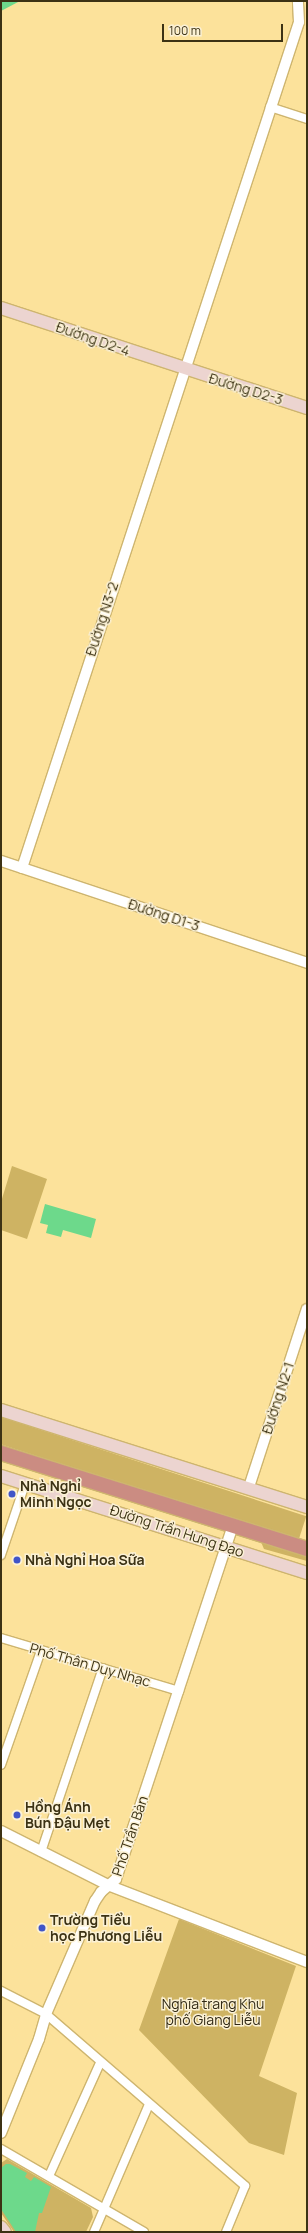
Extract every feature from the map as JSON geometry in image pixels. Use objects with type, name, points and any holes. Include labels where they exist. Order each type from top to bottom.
[{"type":"highway","name":"Đường Trần Hưng Đạo","points":[[1,1453],[307,1549]]},
{"type":"main road","name":"Đường D2-4","points":[[1,308],[185,370]]},
{"type":"main road","name":"Đường D2-3","points":[[185,370],[307,408]]},
{"type":"main road","points":[[1,1410],[249,1487],[307,1507]]},
{"type":"main road","name":"Đường Trần Hưng Đạo","points":[[1,1476],[226,1546],[307,1573]]},
{"type":"main road","points":[[1,2226],[5,2232]]},
{"type":"street","name":"Đường N3-2","points":[[22,868],[299,22],[298,1]]},
{"type":"street","points":[[270,107],[307,119]]},
{"type":"street","name":"Đường D1-3","points":[[1,861],[307,963]]},
{"type":"street","name":"Đường N2-1","points":[[249,1487],[307,1309]]},
{"type":"street","points":[[1,1555],[25,1484]]},
{"type":"street","name":"Phố Trần Bàn","points":[[1,2132],[39,2039],[46,2014],[95,1901],[101,1892],[110,1886],[120,1871],[232,1526]]},
{"type":"street","points":[[295,1570],[307,1567]]},
{"type":"street","name":"Phố Thân Duy Nhạc","points":[[1,1638],[179,1691]]},
{"type":"street","points":[[1,1765],[41,1651]]},
{"type":"street","points":[[41,1852],[103,1668]]},
{"type":"street","points":[[1,1831],[110,1886],[307,1962]]},
{"type":"street","points":[[1,1992],[46,2014],[100,2063],[246,2186],[226,2232]]},
{"type":"street","points":[[49,2176],[100,2063]]},
{"type":"street","points":[[94,2232],[149,2104]]},
{"type":"street","points":[[1,2149],[144,2232]]},
{"type":"green space","points":[[12,1166],[47,1179],[27,1239],[1,1230],[1,1202]]},
{"type":"green space","points":[[1,1417],[306,1516],[298,1541],[1,1444]]},
{"type":"green space","points":[[261,1542],[307,1557],[307,1561],[264,1549]]},
{"type":"green space","name":"Nghĩa trang Khu phố Giang Liễu","points":[[179,1919],[296,1966],[259,2076],[297,2093],[284,2155],[249,2143],[139,2030]]},
{"type":"green space","points":[[7,2159],[91,2208],[93,2217],[86,2232],[14,2232],[1,2213],[1,2163]]},
{"type":"shaded area","points":[[1,1],[20,1],[1,11]]},
{"type":"shaded area","points":[[45,1204],[96,1219],[91,1238],[63,1230],[61,1237],[46,1233],[48,1225],[40,1223]]},
{"type":"shaded area","points":[[6,2164],[10,2164],[27,2173],[25,2177],[31,2181],[34,2177],[51,2187],[42,2213],[39,2213],[35,2232],[16,2232],[1,2209],[1,2168]]},
{"type":"place","name":"Nhà Nghỉ Minh Ngọc","points":[[12,1494]]},
{"type":"place","name":"Nhà Nghỉ Hoa Sữa","points":[[17,1560]]},
{"type":"place","name":"Hồng Ánh Bún Đậu Mẹt","points":[[17,1815]]},
{"type":"place","name":"Trường Tiểu học Phương Liễu","points":[[42,1928]]}]
